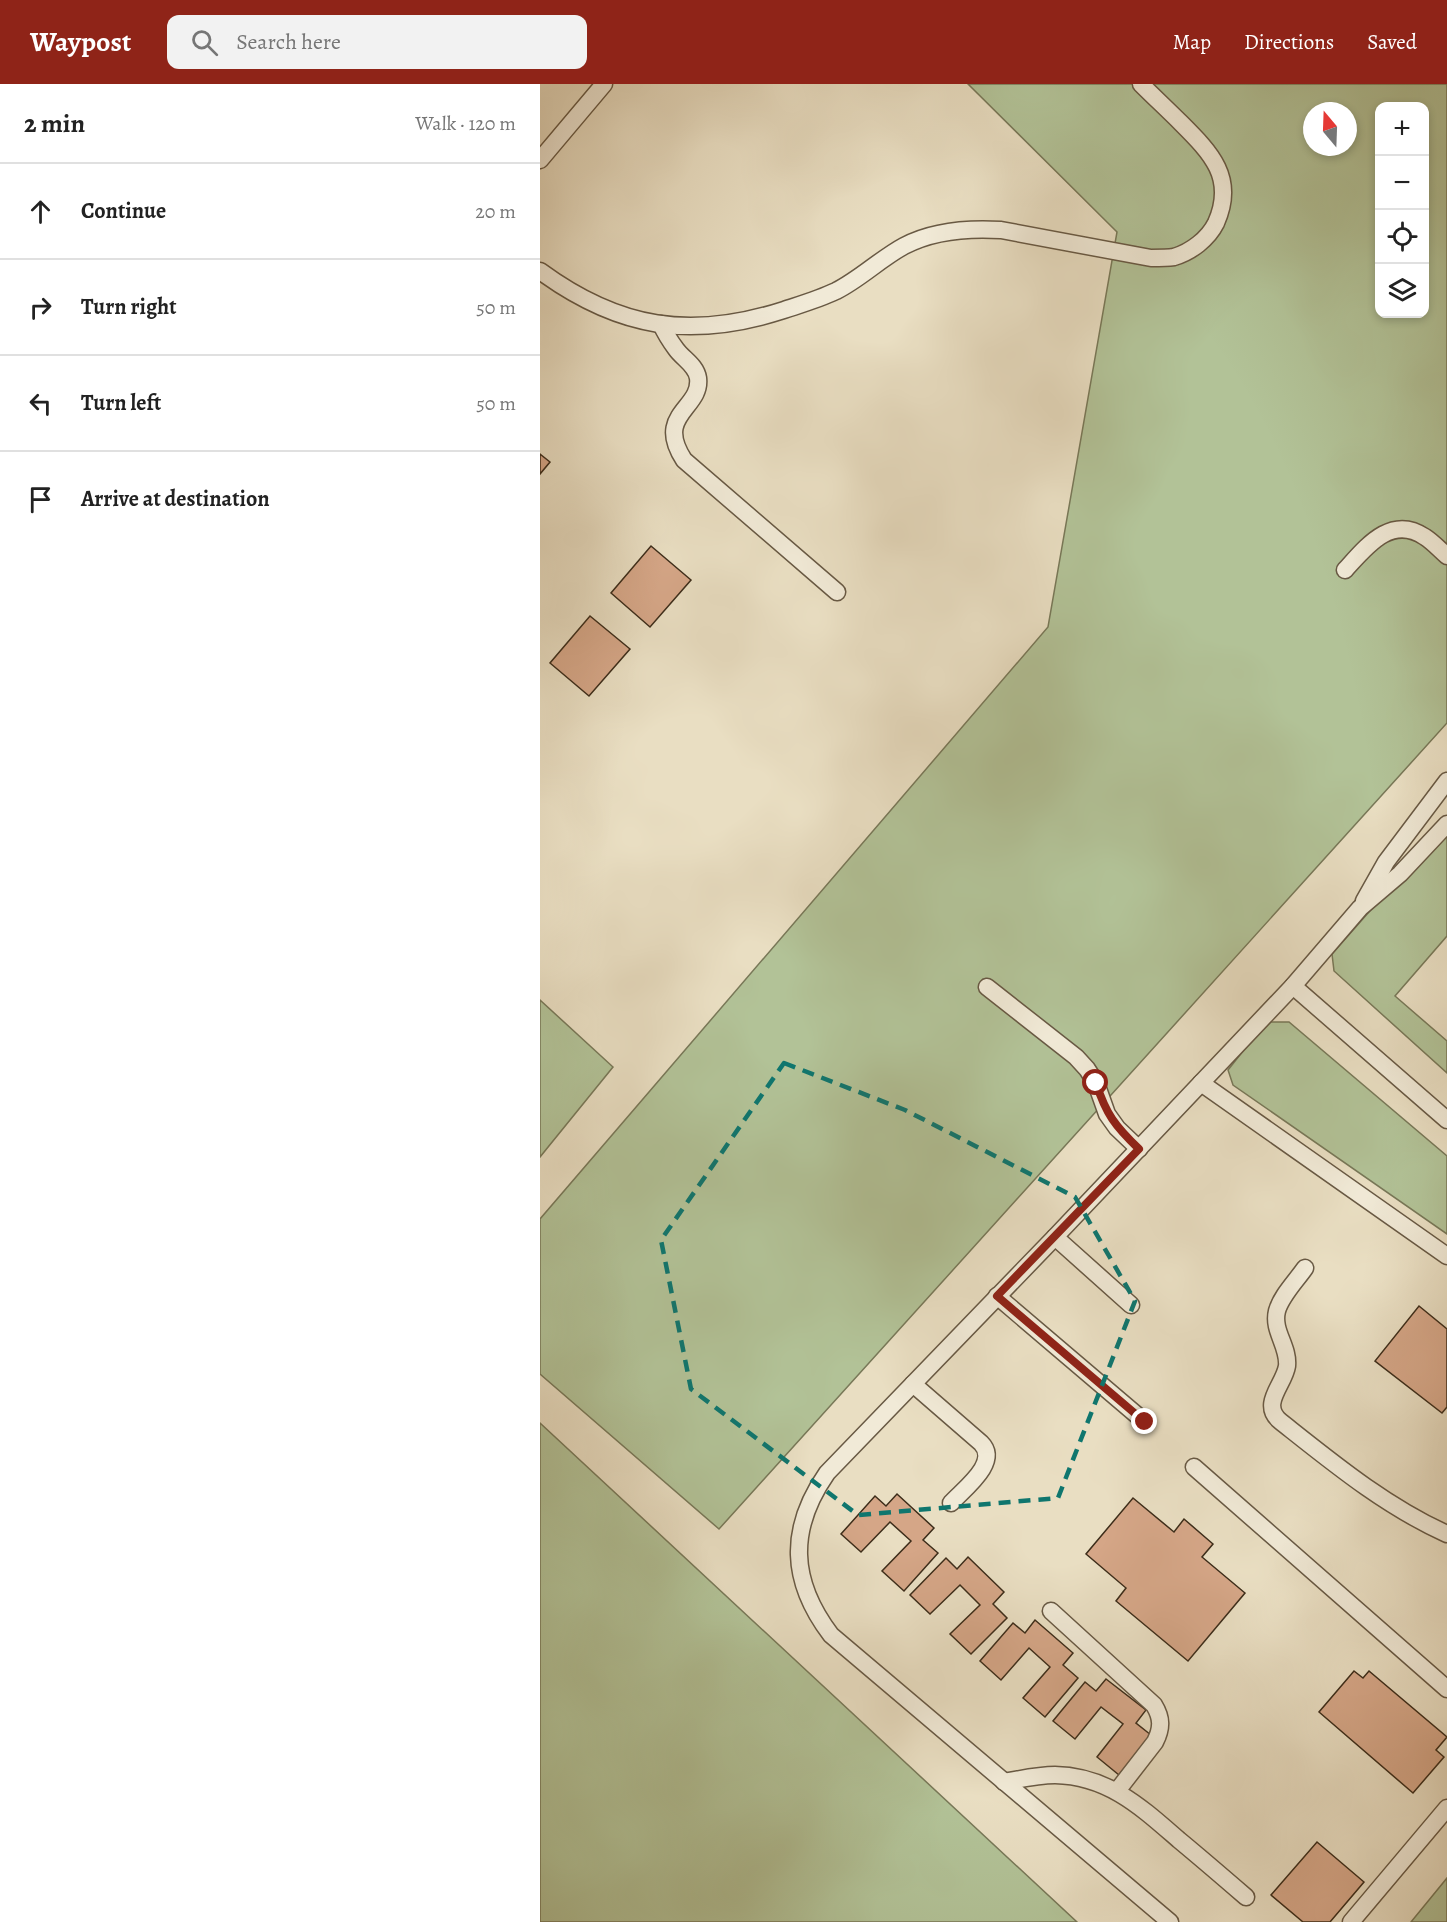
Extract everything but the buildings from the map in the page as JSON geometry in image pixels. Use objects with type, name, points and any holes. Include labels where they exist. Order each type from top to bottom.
[{"type":"lane","points":[[540,160],[604,84]]},
{"type":"lane","points":[[540,271],[582,299],[634,319],[661,324],[717,326],[772,314],[836,291],[904,246],[951,231],[977,228],[1001,230],[1151,258],[1174,257],[1195,247],[1212,231],[1221,210],[1224,187],[1218,165],[1205,146],[1141,84]]},
{"type":"lane","points":[[661,324],[675,348],[694,367],[698,375],[696,393],[679,416],[675,427],[674,439],[684,460],[837,592]]},
{"type":"lane","points":[[1345,570],[1371,541],[1381,534],[1392,531],[1416,532],[1426,537],[1447,556]]},
{"type":"lane","points":[[1360,908],[1386,862],[1447,781]]},
{"type":"lane","points":[[1170,1922],[831,1635],[818,1618],[801,1577],[800,1533],[805,1512],[814,1491],[827,1473],[1293,986],[1360,908],[1400,874],[1447,824]]},
{"type":"lane","points":[[1293,986],[1447,1120]]},
{"type":"lane","points":[[987,987],[1076,1057],[1096,1083],[1107,1114],[1117,1128],[1139,1149]]},
{"type":"lane","points":[[1201,1083],[1447,1256]]},
{"type":"lane","points":[[1055,1237],[1131,1305]]},
{"type":"lane","points":[[1305,1268],[1278,1308],[1276,1326],[1287,1352],[1287,1363],[1286,1373],[1272,1401],[1273,1412],[1280,1421],[1363,1485],[1412,1517],[1447,1534]]},
{"type":"lane","points":[[997,1296],[1145,1422]]},
{"type":"lane","points":[[913,1384],[981,1443],[987,1452],[988,1458],[983,1468],[951,1503]]},
{"type":"lane","points":[[1194,1467],[1447,1689]]},
{"type":"lane","points":[[1052,1611],[1154,1705],[1159,1713],[1160,1733],[1117,1791]]},
{"type":"lane","points":[[1005,1782],[1035,1776],[1056,1775],[1098,1783],[1117,1791],[1146,1811],[1246,1897]]},
{"type":"lane","points":[[1352,1922],[1447,1808]]},
{"type":"highlighted area","points":[[784,1063],[905,1110],[1075,1197],[1135,1301],[1058,1498],[858,1515],[691,1389],[661,1240]]},
{"type":"green space","points":[[968,84],[1447,84],[1447,723],[719,1529],[540,1374],[540,1219],[1048,627],[1117,232]]},
{"type":"green space","points":[[1447,823],[1447,936],[1395,996],[1447,1041],[1447,1073],[1334,971],[1332,954]]},
{"type":"green space","points":[[540,1000],[613,1067],[540,1157]]},
{"type":"green space","points":[[1266,1022],[1289,1022],[1447,1156],[1447,1234],[1233,1085],[1228,1070]]},
{"type":"green space","points":[[540,1423],[1077,1922],[540,1922]]},
{"type":"green space","points":[[1447,1878],[1447,1922],[1411,1922]]},
{"type":"route","points":[[1096,1083],[1107,1114],[1117,1128],[1139,1149],[997,1296],[1145,1422]]}]
